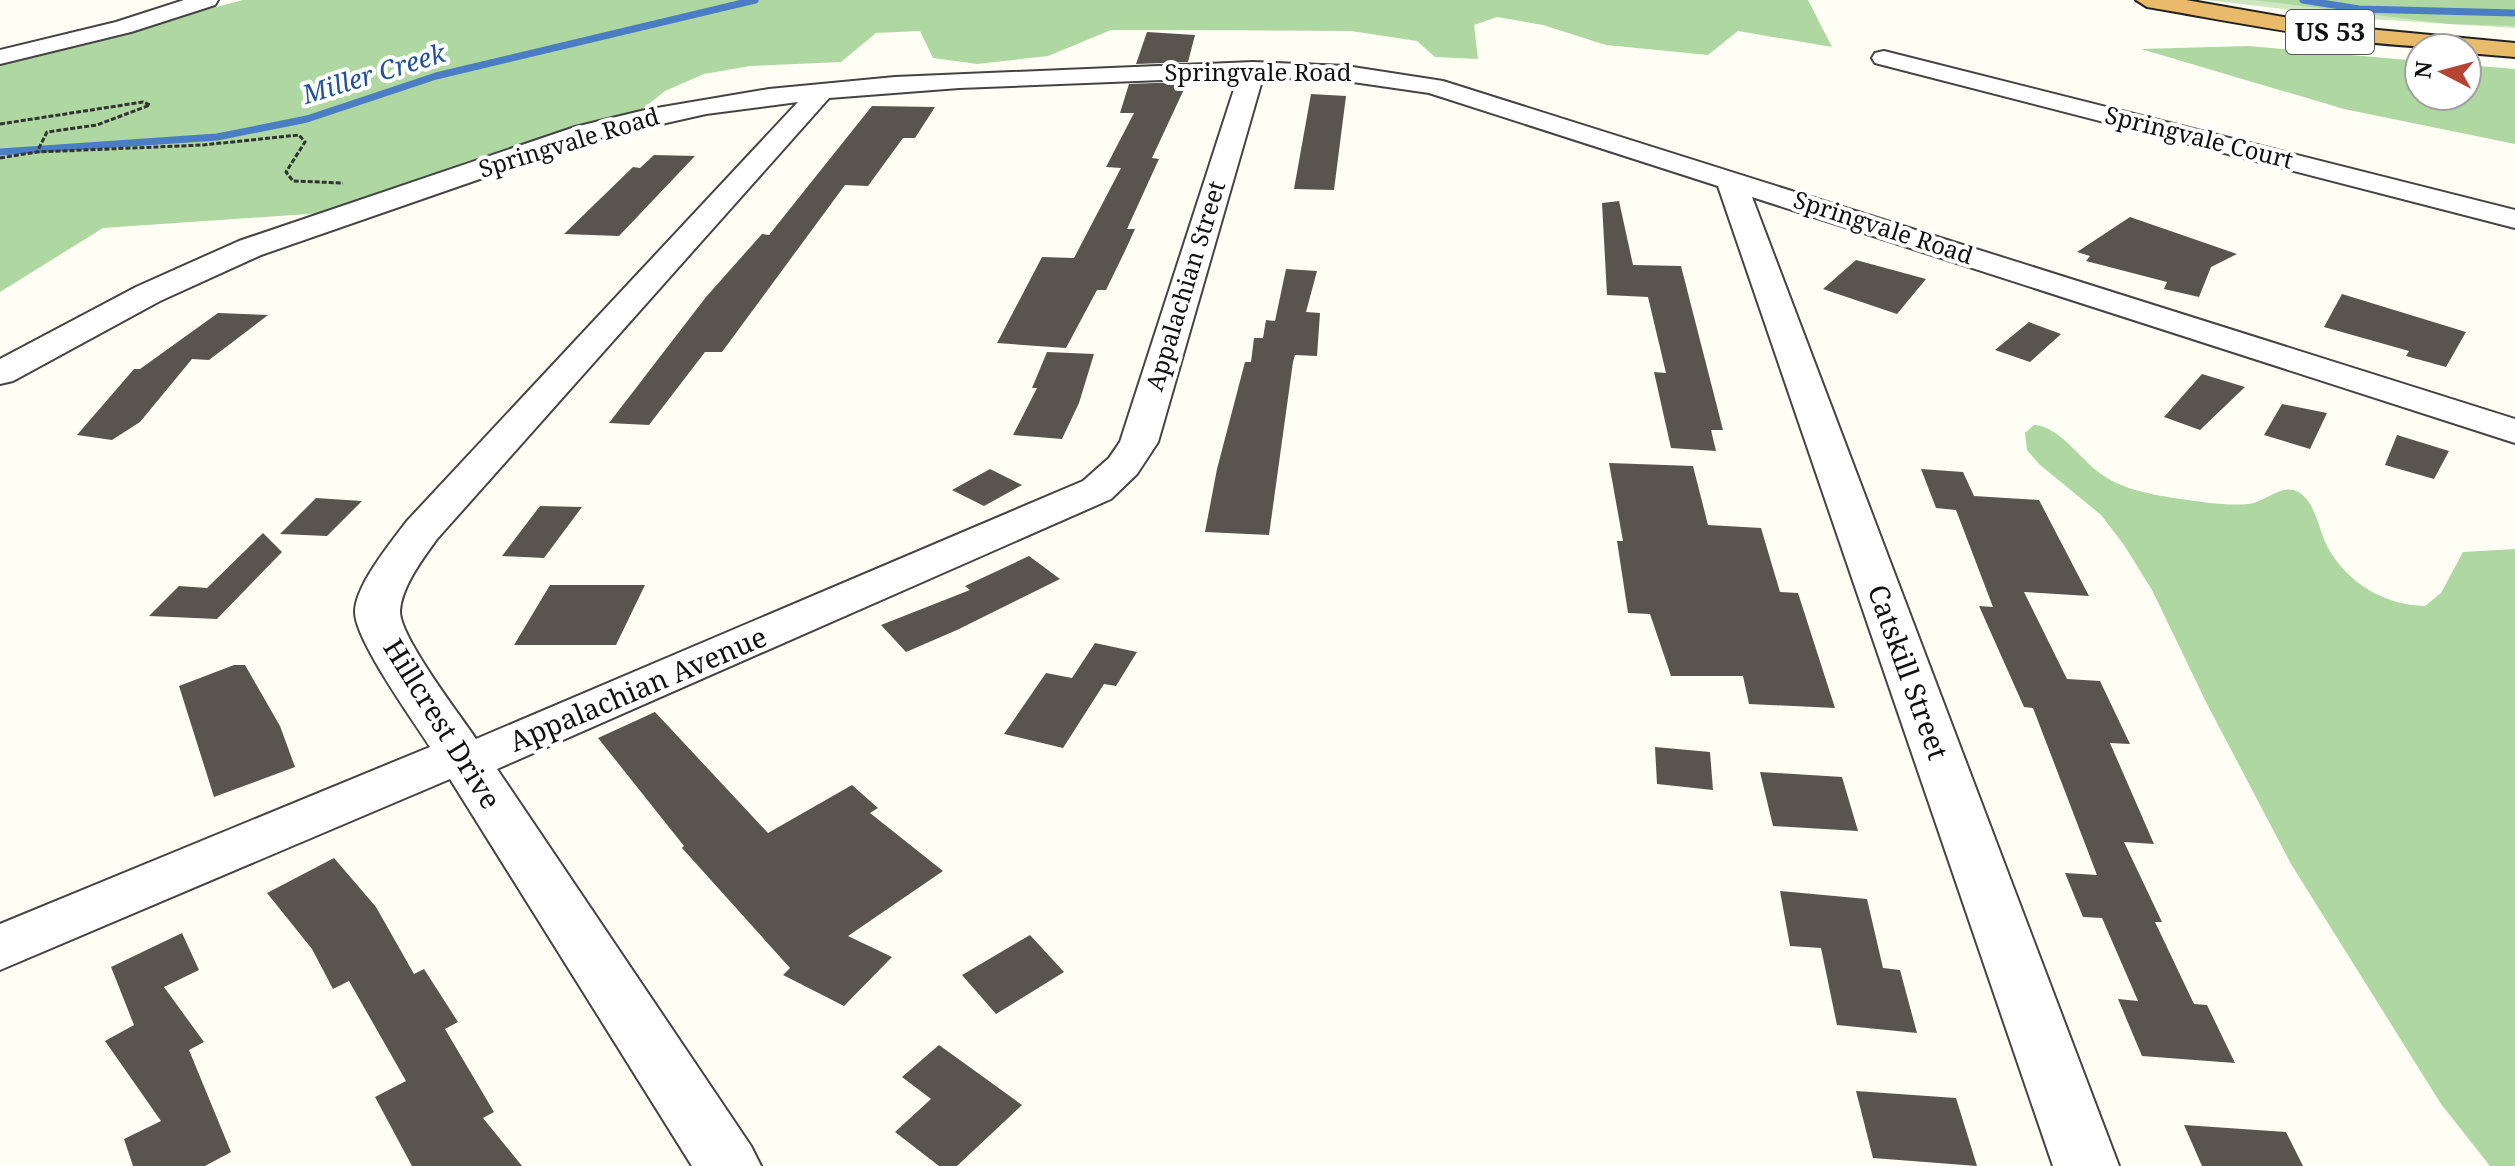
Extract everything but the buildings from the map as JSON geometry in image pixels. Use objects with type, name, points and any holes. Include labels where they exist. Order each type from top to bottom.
[{"type":"highway","name":"US 53","points":[[2147,0],[2336,33],[2515,50]]},
{"type":"highway","name":"US 53","points":[[2157,0],[2370,27],[2515,37]]},
{"type":"street","points":[[1,55],[109,31],[207,0]]},
{"type":"street","name":"Springvale Court","points":[[1884,58],[2515,219]]},
{"type":"street","name":"Springvale Road","points":[[0,373],[171,283],[250,248],[557,142],[661,114],[820,93],[950,81],[1253,69],[1341,70],[1434,86],[2515,431]]},
{"type":"street","name":"Appalachian Street","points":[[1097,490],[1123,466],[1139,442],[1253,69]]},
{"type":"street","name":"Hillcrest Drive","points":[[728,1166],[385,638],[377,611],[393,569],[422,530],[820,93]]},
{"type":"street","name":"Catskill Street","points":[[1730,178],[2086,1166]]},
{"type":"street","name":"Appalachian Avenue","points":[[0,948],[442,761],[466,763],[1097,490]]},
{"type":"path","points":[[0,124],[143,102],[150,105],[97,125],[47,132],[37,152]]},
{"type":"path","points":[[0,158],[37,152],[203,145],[299,135],[305,142],[286,172],[293,181],[347,182]]},
{"type":"green space","points":[[243,0],[1808,0],[1832,47],[1738,31],[1708,55],[1606,45],[1543,25],[1497,17],[1474,25],[1478,59],[1435,57],[1417,41],[1351,31],[1111,30],[1048,56],[977,64],[933,58],[920,31],[876,33],[841,62],[750,66],[704,74],[665,91],[636,114],[465,162],[336,212],[103,228],[0,292],[0,64]]},
{"type":"green space","points":[[2206,0],[2515,0],[2515,28],[2369,19]]},
{"type":"green space","points":[[2254,0],[2515,0],[2515,26],[2449,24]]},
{"type":"green space","points":[[2249,46],[2403,60],[2403,112],[2483,112],[2483,66],[2515,69],[2515,144],[2344,109],[2141,49]]},
{"type":"green space","points":[[2034,425],[2061,437],[2110,480],[2139,491],[2232,504],[2248,504],[2285,490],[2300,493],[2311,506],[2327,546],[2345,571],[2368,590],[2410,605],[2425,606],[2441,593],[2463,552],[2515,549],[2515,1166],[2490,1166],[2441,1104],[2291,864],[2207,704],[2152,590],[2124,545],[2101,515],[2039,464],[2027,450],[2025,433]]},
{"type":"waterway","name":"Miller Creek","points":[[0,152],[217,137],[307,119],[436,76],[755,0]]},
{"type":"waterway","name":"Miller Creek","points":[[2303,0],[2359,9],[2515,13]]}]
